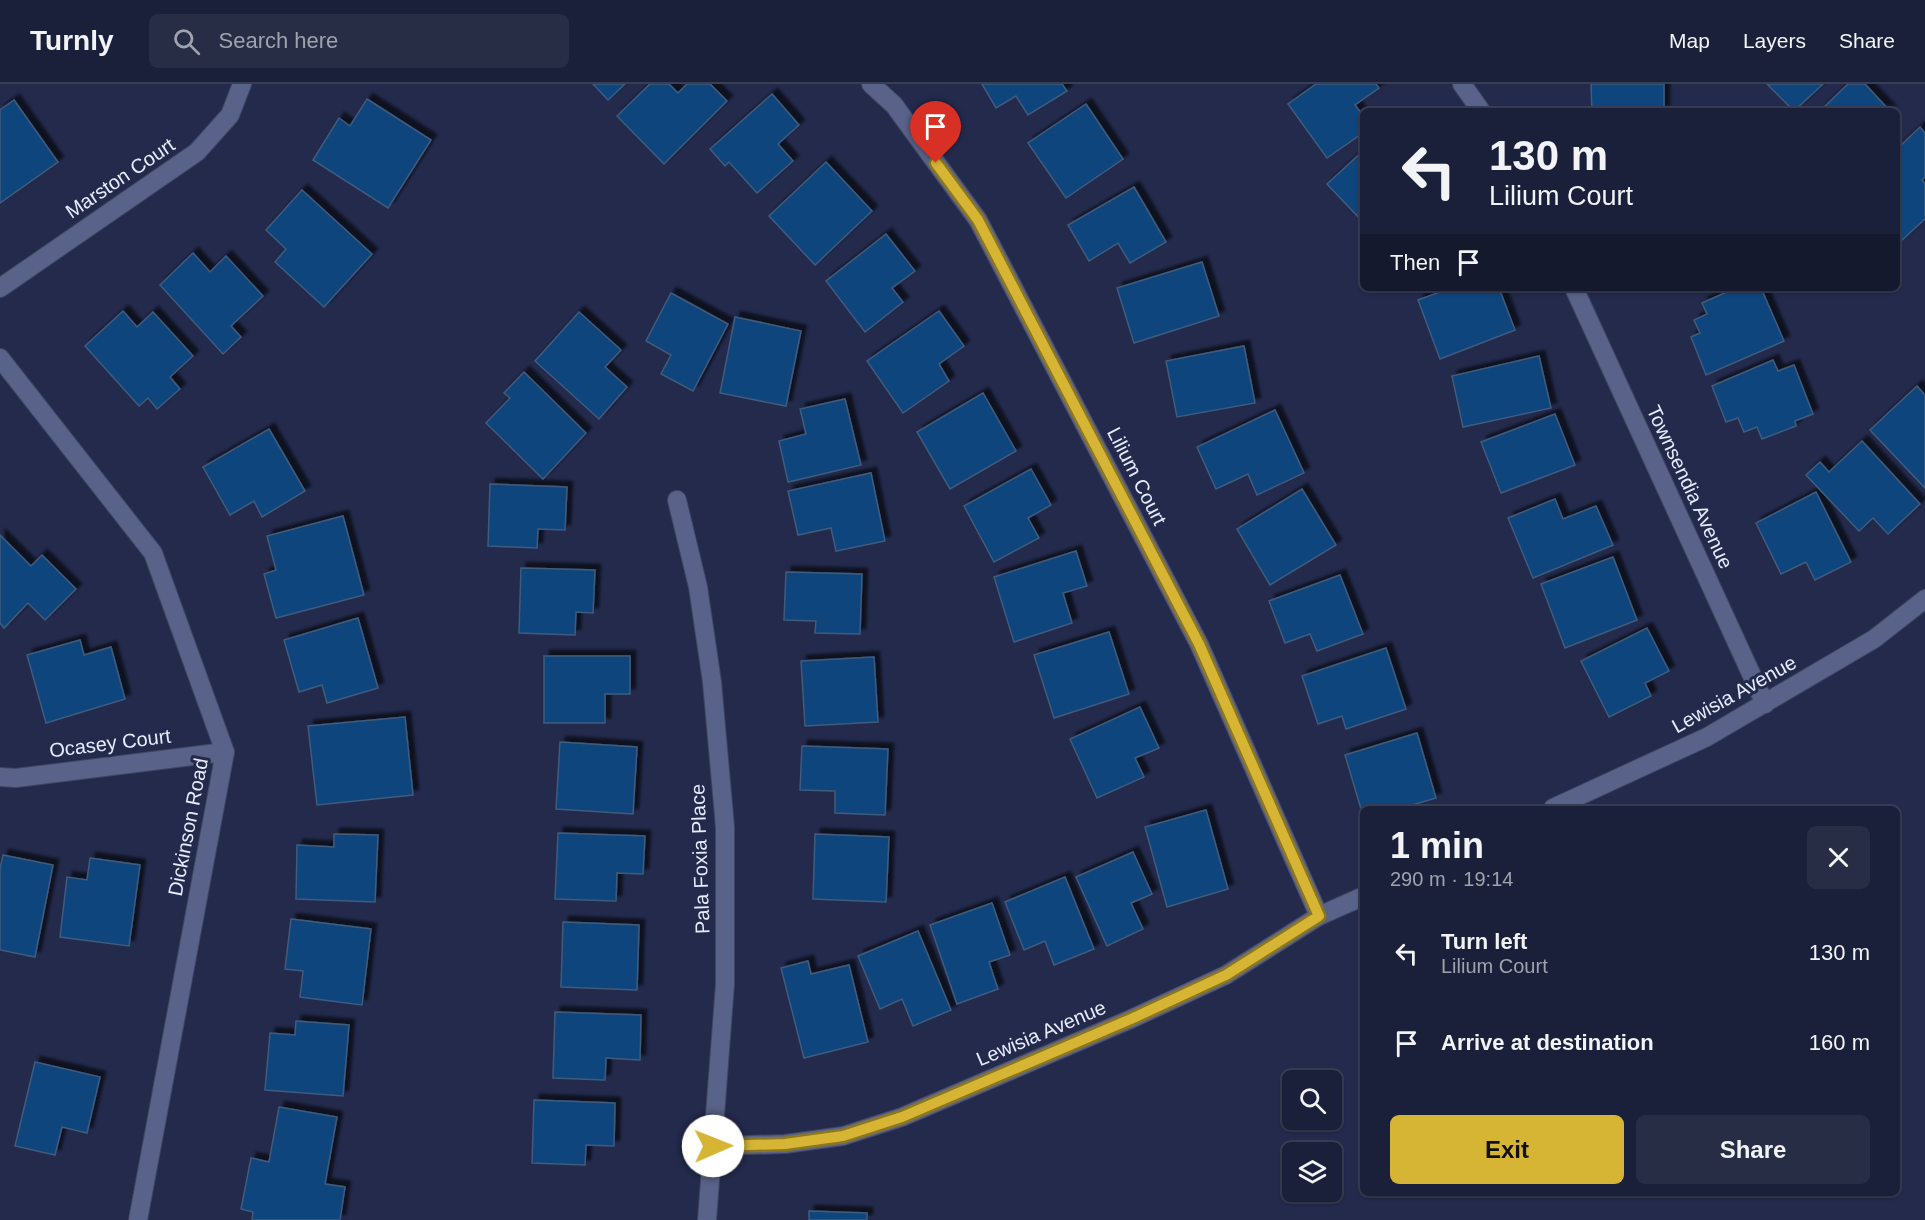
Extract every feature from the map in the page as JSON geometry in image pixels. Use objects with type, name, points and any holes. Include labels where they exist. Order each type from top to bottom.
[{"type":"street","name":"Marston Court","points":[[0,288],[198,152],[230,115],[242,84]]},
{"type":"street","name":"Lilium Court","points":[[871,84],[894,105],[978,220],[1199,644],[1319,916]]},
{"type":"street","points":[[1462,84],[1479,108]]},
{"type":"street","name":"Townsendia Avenue","points":[[1575,291],[1765,704]]},
{"type":"street","name":"Dickinson Road","points":[[0,358],[153,553],[225,752],[138,1220]]},
{"type":"street","name":"Pala Foxia Place","points":[[677,500],[698,587],[712,682],[725,827],[725,984],[707,1220]]},
{"type":"street","name":"Lewisia Avenue","points":[[1557,806],[1707,737],[1874,639],[1925,599]]},
{"type":"street","name":"Ocasey Court","points":[[0,777],[16,778],[225,752]]},
{"type":"street","name":"Lewisia Avenue","points":[[713,1146],[785,1144],[843,1136],[902,1117],[1131,1019],[1226,975],[1319,916],[1360,898]]},
{"type":"building","points":[[593,84],[625,84],[608,100]]},
{"type":"building","points":[[650,84],[669,84],[678,93],[687,84],[710,84],[727,101],[664,164],[617,116]]},
{"type":"building","points":[[982,84],[1062,84],[1067,91],[1028,115],[1016,96],[996,108]]},
{"type":"building","points":[[1316,84],[1376,84],[1379,88],[1355,105],[1360,112],[1360,135],[1327,158],[1288,104]]},
{"type":"building","points":[[1591,84],[1664,84],[1664,108],[1592,108]]},
{"type":"building","points":[[1767,84],[1823,84],[1797,108],[1791,108]]},
{"type":"building","points":[[1848,84],[1865,84],[1887,108],[1823,108]]},
{"type":"building","points":[[772,94],[799,125],[778,144],[793,161],[757,193],[729,162],[725,166],[710,149]]},
{"type":"building","points":[[367,99],[431,140],[388,208],[313,160],[339,118],[350,126]]},
{"type":"building","points":[[14,100],[58,162],[0,203],[0,110]]},
{"type":"building","points":[[1086,104],[1123,159],[1066,198],[1028,143]]},
{"type":"building","points":[[1920,127],[1925,133],[1925,177],[1922,180],[1925,184],[1925,219],[1902,240],[1900,238],[1900,146]]},
{"type":"building","points":[[1360,154],[1360,219],[1327,184]]},
{"type":"building","points":[[826,162],[872,211],[815,265],[769,216]]},
{"type":"building","points":[[1134,187],[1166,242],[1130,263],[1118,243],[1089,261],[1068,225]]},
{"type":"building","points":[[302,190],[372,254],[324,307],[275,262],[286,249],[266,230]]},
{"type":"building","points":[[886,234],[915,271],[892,288],[903,302],[865,332],[826,281]]},
{"type":"building","points":[[193,253],[210,272],[226,256],[263,296],[231,326],[241,337],[223,354],[160,285]]},
{"type":"building","points":[[1202,262],[1219,316],[1134,343],[1117,288]]},
{"type":"building","points":[[1443,291],[1500,291],[1515,330],[1440,359],[1418,300]]},
{"type":"building","points":[[1729,291],[1762,291],[1784,341],[1706,375],[1691,337],[1700,333],[1694,320],[1707,314],[1702,303]]},
{"type":"building","points":[[671,293],[728,324],[693,391],[661,374],[671,355],[646,341]]},
{"type":"building","points":[[123,311],[137,327],[153,312],[193,356],[170,377],[180,389],[157,409],[148,398],[139,406],[85,346]]},
{"type":"building","points":[[939,311],[964,346],[939,364],[949,381],[903,413],[867,361]]},
{"type":"building","points":[[579,312],[621,350],[605,367],[627,387],[599,419],[535,361]]},
{"type":"building","points":[[735,317],[801,331],[786,406],[720,393]]},
{"type":"building","points":[[1244,346],[1255,403],[1177,417],[1166,361]]},
{"type":"building","points":[[1539,356],[1551,408],[1463,427],[1452,376]]},
{"type":"building","points":[[1773,360],[1778,371],[1794,365],[1813,414],[1795,421],[1796,426],[1762,439],[1757,427],[1744,432],[1738,418],[1726,422],[1712,386]]},
{"type":"building","points":[[524,372],[586,433],[543,479],[486,423],[510,398],[504,393]]},
{"type":"building","points":[[1917,386],[1925,395],[1925,488],[1870,430]]},
{"type":"building","points":[[983,393],[1016,451],[950,489],[917,432]]},
{"type":"building","points":[[845,399],[861,465],[788,482],[779,441],[806,434],[800,409]]},
{"type":"building","points":[[1275,410],[1304,473],[1257,495],[1248,474],[1216,489],[1197,447]]},
{"type":"building","points":[[1555,414],[1575,465],[1501,493],[1481,442]]},
{"type":"building","points":[[269,429],[305,491],[262,517],[254,501],[230,515],[203,467]]},
{"type":"building","points":[[1862,441],[1920,504],[1888,534],[1873,518],[1859,531],[1806,475],[1820,462],[1829,472]]},
{"type":"building","points":[[1031,469],[1051,505],[1028,518],[1039,538],[994,562],[964,506]]},
{"type":"building","points":[[871,473],[885,541],[836,551],[831,528],[798,535],[788,491]]},
{"type":"building","points":[[490,484],[567,487],[565,530],[538,529],[537,548],[488,546]]},
{"type":"building","points":[[1302,489],[1336,545],[1270,585],[1237,529]]},
{"type":"building","points":[[1816,492],[1851,562],[1815,580],[1806,562],[1781,574],[1756,523]]},
{"type":"building","points":[[1555,499],[1563,519],[1596,506],[1613,545],[1533,578],[1508,518]]},
{"type":"building","points":[[343,516],[364,595],[276,618],[264,574],[276,570],[267,536]]},
{"type":"building","points":[[0,535],[31,566],[42,555],[76,589],[45,620],[28,603],[4,628],[0,623]]},
{"type":"building","points":[[1076,551],[1087,586],[1063,593],[1072,623],[1014,642],[994,577]]},
{"type":"building","points":[[1613,557],[1637,620],[1565,648],[1541,584]]},
{"type":"building","points":[[521,568],[595,570],[593,613],[576,612],[575,635],[519,633]]},
{"type":"building","points":[[786,572],[862,574],[860,634],[815,633],[816,621],[784,620]]},
{"type":"building","points":[[1340,575],[1363,634],[1317,651],[1310,634],[1285,643],[1269,601]]},
{"type":"building","points":[[358,618],[378,688],[327,703],[322,685],[299,692],[284,640]]},
{"type":"building","points":[[1647,628],[1669,671],[1645,683],[1651,696],[1609,717],[1581,661]]},
{"type":"building","points":[[1109,632],[1129,694],[1054,718],[1034,655]]},
{"type":"building","points":[[80,640],[84,655],[111,647],[125,699],[46,723],[27,655]]},
{"type":"building","points":[[1386,648],[1406,709],[1346,729],[1342,716],[1318,724],[1302,676]]},
{"type":"building","points":[[544,656],[630,656],[630,694],[605,694],[605,723],[544,723]]},
{"type":"building","points":[[874,657],[878,722],[805,726],[801,661]]},
{"type":"building","points":[[1140,707],[1159,748],[1135,758],[1144,777],[1097,798],[1070,739]]},
{"type":"building","points":[[405,717],[413,795],[317,805],[308,726]]},
{"type":"building","points":[[1417,733],[1436,798],[1409,806],[1360,806],[1345,755]]},
{"type":"building","points":[[560,742],[637,747],[633,814],[556,809]]},
{"type":"building","points":[[802,746],[888,749],[885,815],[835,813],[835,791],[800,790]]},
{"type":"building","points":[[1206,810],[1228,889],[1167,907],[1145,827]]},
{"type":"building","points":[[558,833],[645,836],[643,874],[617,873],[616,901],[555,899]]},
{"type":"building","points":[[334,834],[378,835],[375,902],[296,899],[297,845],[334,847]]},
{"type":"building","points":[[815,834],[889,837],[886,902],[813,899]]},
{"type":"building","points":[[1133,852],[1152,894],[1131,903],[1143,929],[1107,946],[1076,877]]},
{"type":"building","points":[[3,855],[53,865],[35,957],[0,950],[0,869]]},
{"type":"building","points":[[90,858],[140,865],[129,946],[60,937],[67,877],[87,880]]},
{"type":"building","points":[[1065,877],[1094,949],[1054,965],[1045,941],[1024,950],[1005,902]]},
{"type":"building","points":[[992,903],[1010,955],[989,962],[998,989],[957,1004],[930,925]]},
{"type":"building","points":[[291,919],[371,929],[362,1005],[300,997],[303,971],[285,969]]},
{"type":"building","points":[[563,922],[639,925],[637,990],[561,987]]},
{"type":"building","points":[[918,931],[951,1010],[913,1026],[902,999],[880,1009],[858,956]]},
{"type":"building","points":[[808,961],[811,974],[849,965],[868,1042],[804,1058],[781,968]]},
{"type":"building","points":[[555,1012],[641,1015],[640,1060],[606,1058],[605,1080],[553,1078]]},
{"type":"building","points":[[296,1021],[349,1025],[343,1096],[265,1090],[270,1033],[295,1035]]},
{"type":"building","points":[[35,1062],[100,1077],[87,1133],[62,1127],[55,1155],[15,1146]]},
{"type":"building","points":[[534,1100],[615,1103],[614,1146],[586,1145],[585,1165],[532,1163]]},
{"type":"building","points":[[279,1107],[337,1117],[325,1184],[345,1187],[340,1220],[252,1220],[253,1212],[241,1209],[251,1158],[269,1162]]},
{"type":"building","points":[[809,1211],[867,1213],[867,1220],[809,1220]]},
{"type":"route","points":[[713,1146],[785,1144],[843,1136],[902,1117],[1131,1019],[1226,975],[1319,916],[1199,644],[978,220],[936,163]]}]
